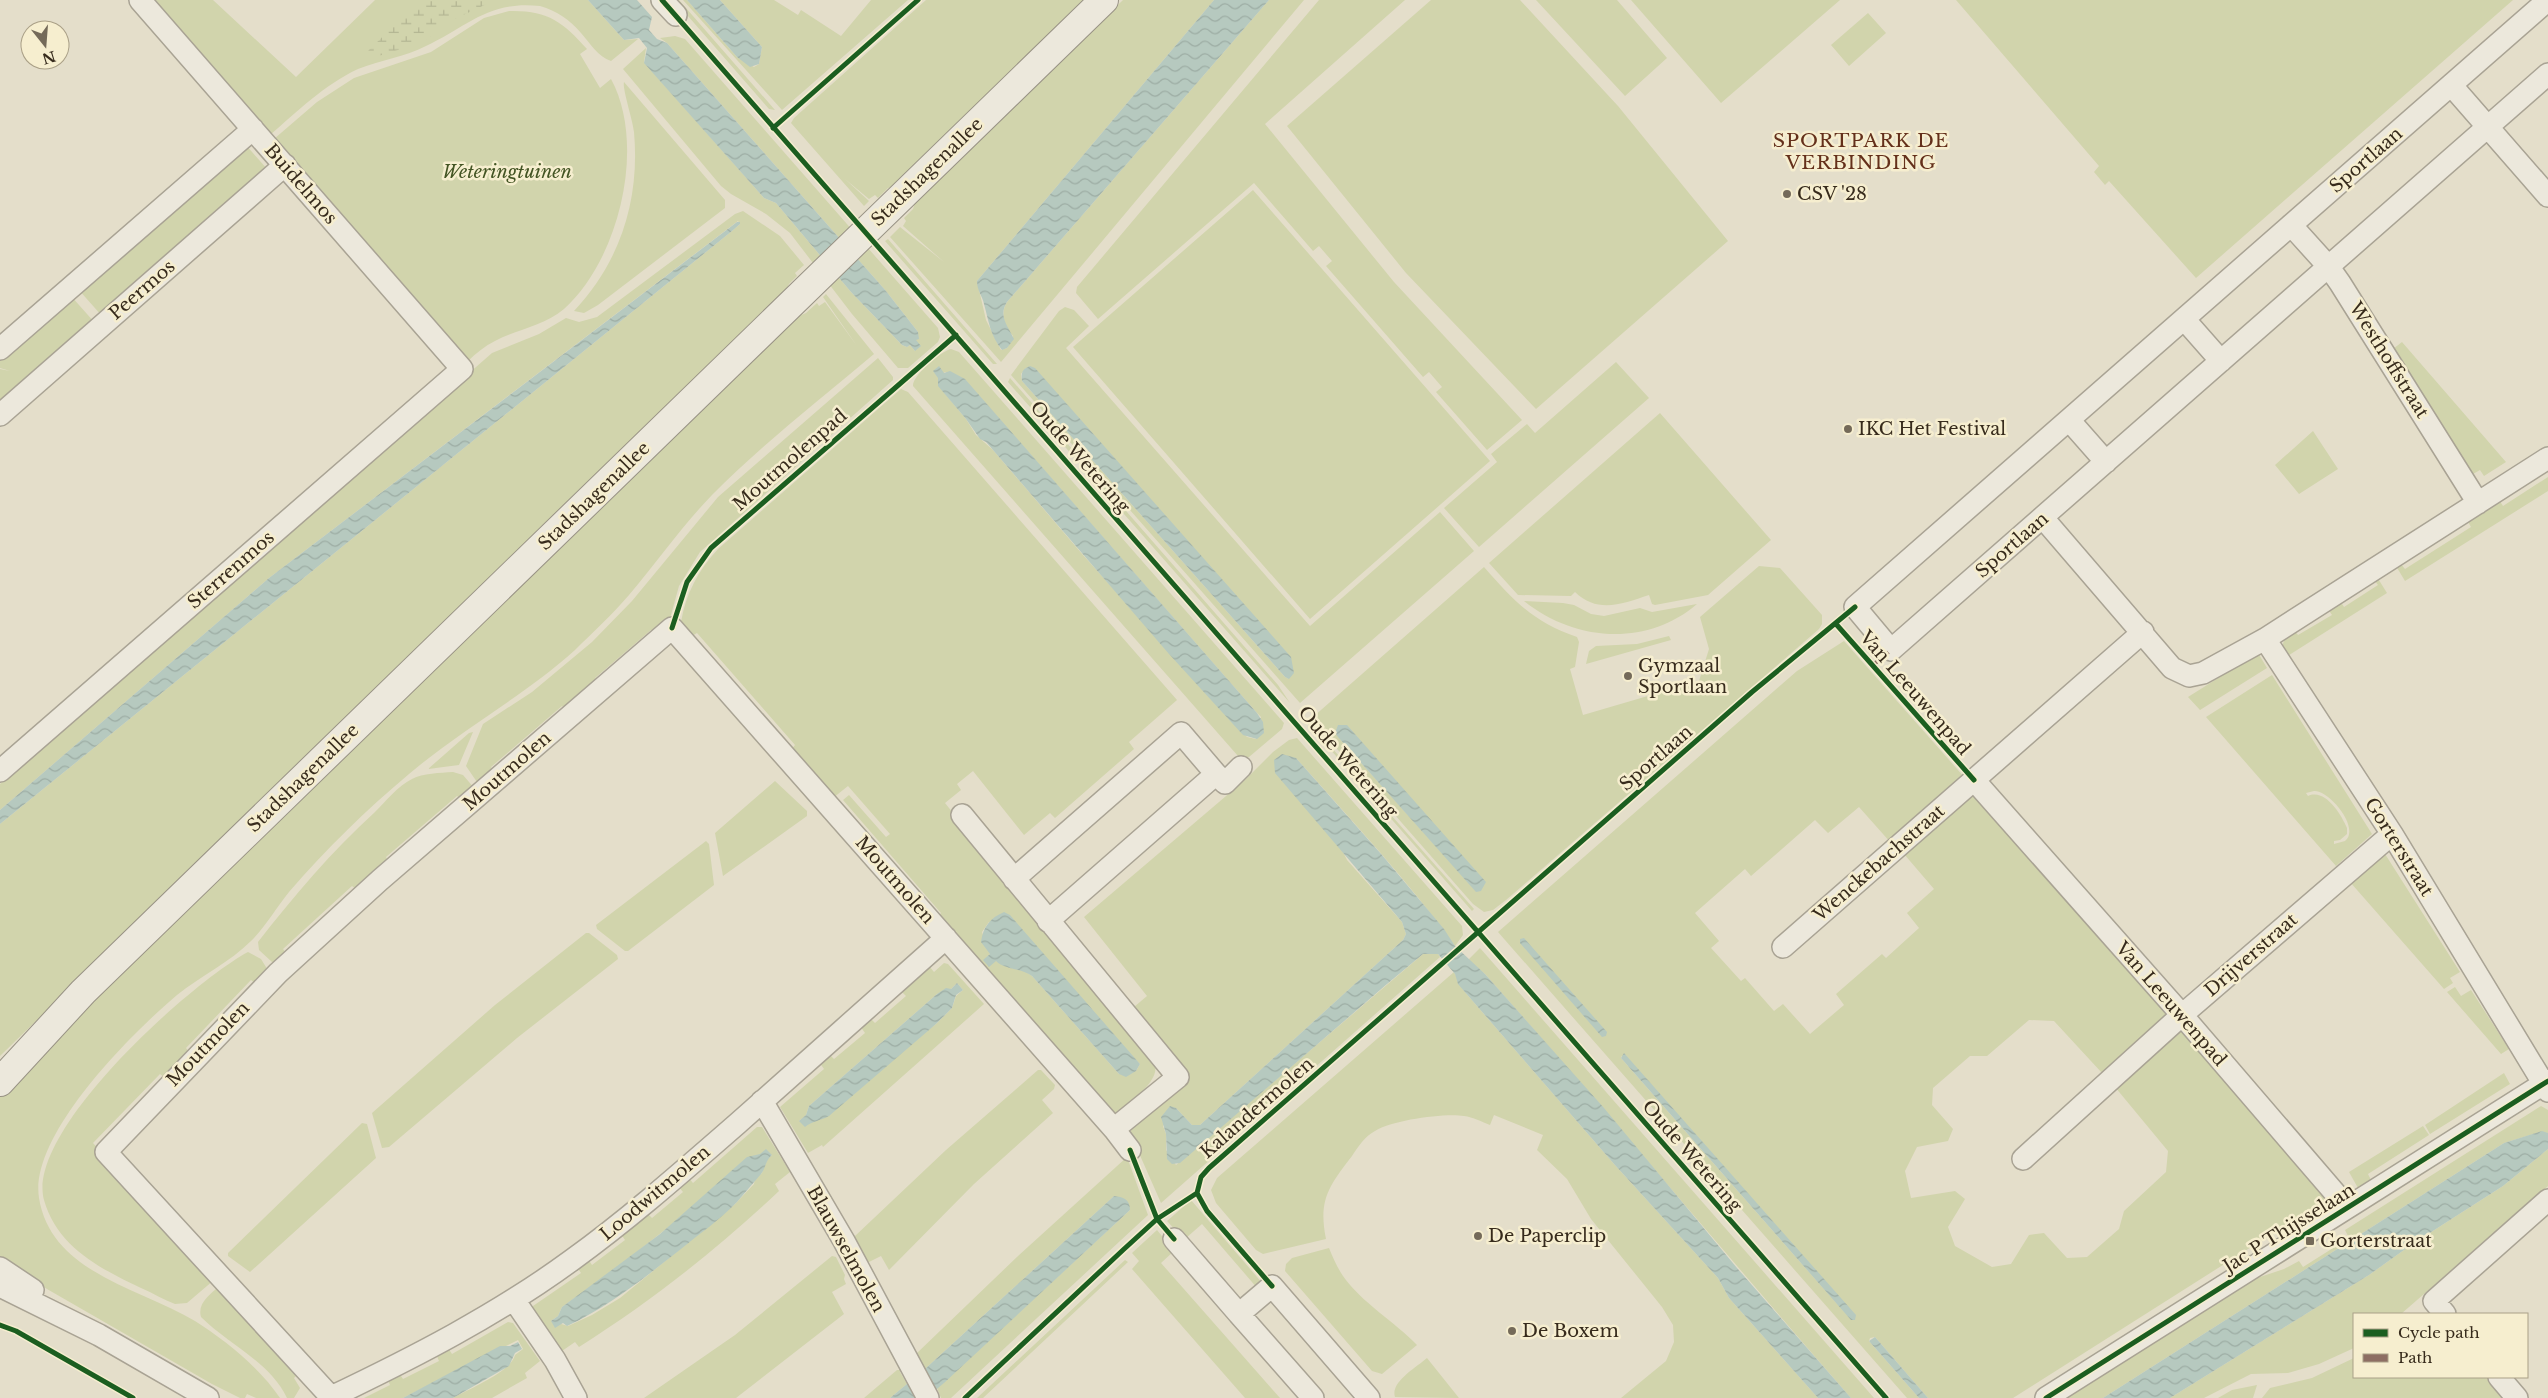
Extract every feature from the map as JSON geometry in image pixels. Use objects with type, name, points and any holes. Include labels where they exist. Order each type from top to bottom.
[{"type":"main road","name":"Stadshagenallee","points":[[0,1082],[83,992],[1104,0]]},
{"type":"main road","name":"Stadshagenallee","points":[[0,1063],[83,992]]},
{"type":"street","name":"Buidelmos","points":[[140,0],[462,369]]},
{"type":"street","name":"Sportlaan","points":[[2548,0],[1855,607],[1891,650],[2548,74]]},
{"type":"street","points":[[2452,86],[2548,196]]},
{"type":"street","points":[[0,349],[253,129]]},
{"type":"street","name":"Peermos","points":[[0,415],[285,165]]},
{"type":"street","name":"Westhoffstraat","points":[[2291,225],[2328,266],[2478,503]]},
{"type":"street","points":[[2184,319],[2221,361]]},
{"type":"street","name":"Sterrenmos","points":[[0,771],[462,369]]},
{"type":"street","points":[[2069,420],[2106,462]]},
{"type":"street","points":[[2043,518],[2172,668],[2189,676],[2203,673],[2265,639],[2548,458]]},
{"type":"street","name":"Moutmolen","points":[[330,1398],[106,1152],[278,973],[380,880],[672,628],[1114,1129]]},
{"type":"street","name":"Van Leeuwenpad","points":[[2143,632],[1974,780],[2182,1015],[2347,1208]]},
{"type":"street","name":"Gorterstraat","points":[[2265,639],[2392,834],[2546,1086]]},
{"type":"street","points":[[1014,879],[1181,733],[1225,782],[1241,767]]},
{"type":"street","points":[[1048,921],[1216,774]]},
{"type":"street","name":"Wenckebachstraat","points":[[1783,946],[1974,780]]},
{"type":"street","points":[[962,815],[1178,1076],[1114,1129],[1130,1150]]},
{"type":"street","name":"Drijverstraat","points":[[2022,1159],[2182,1015],[2392,834]]},
{"type":"street","name":"Loodwitmolen","points":[[330,1398],[425,1350],[514,1300],[572,1260],[629,1216],[946,938]]},
{"type":"street","name":"Jac P Thijsselaan","points":[[2046,1398],[2347,1208],[2546,1086]]},
{"type":"street","name":"Blauwselmolen","points":[[762,1101],[844,1241],[928,1398]]},
{"type":"street","points":[[2444,1313],[2434,1301],[2548,1200]]},
{"type":"street","points":[[1174,1238],[1313,1398]]},
{"type":"street","points":[[0,1268],[99,1335]]},
{"type":"street","points":[[0,1286],[99,1335],[208,1398]]},
{"type":"street","points":[[1239,1314],[1272,1286],[1369,1398]]},
{"type":"street","points":[[514,1300],[555,1360],[576,1398]]},
{"type":"street","points":[[2499,1378],[2517,1398]]},
{"type":"green space","points":[[152,0],[213,0],[296,77],[375,0],[588,0],[624,40],[638,39],[611,61],[598,53],[577,28],[558,13],[540,6],[522,5],[506,7],[479,17],[418,50],[366,66],[346,75],[312,99],[270,135]]},
{"type":"green space","points":[[420,0],[502,0],[491,2],[444,24],[424,42],[372,58],[368,51]]},
{"type":"green space","points":[[674,0],[679,0],[775,110],[769,109]]},
{"type":"green space","points":[[683,0],[687,0],[737,57],[754,67],[759,64],[762,47],[720,0],[774,0],[798,15],[801,10],[841,36],[871,0],[908,0],[782,110]]},
{"type":"green space","points":[[926,0],[1087,0],[894,187],[888,188],[878,198],[875,195],[869,199],[845,179],[869,201],[864,206],[791,123],[794,118]]},
{"type":"green space","points":[[1123,0],[1214,0],[977,281],[986,320],[1001,350],[1007,348],[1013,336],[1007,328],[1003,315],[1007,302],[1269,0],[1304,0],[1001,362],[890,237],[900,227],[944,262],[903,226],[906,221],[904,218],[913,209],[915,203]]},
{"type":"green space","points":[[1319,0],[1405,0],[1265,124],[1394,282],[1522,420],[1487,450],[1436,392],[1442,387],[1429,372],[1423,377],[1326,266],[1332,261],[1319,246],[1313,251],[1254,183],[1098,319],[1076,293],[1077,287]]},
{"type":"green space","points":[[1431,0],[1520,0],[1618,106],[1728,241],[1536,409],[1406,273],[1287,126]]},
{"type":"green space","points":[[1536,0],[1617,0],[1667,58],[1625,96]]},
{"type":"green space","points":[[1631,0],[1840,0],[1721,103]]},
{"type":"green space","points":[[1956,0],[2513,0],[2196,278],[2109,181],[2105,185],[2094,172],[2099,166]]},
{"type":"green space","name":"Weteringtuinen","points":[[509,11],[544,15],[561,24],[587,49],[580,54],[600,88],[611,79],[622,106],[627,136],[626,168],[622,200],[613,232],[600,262],[583,288],[556,315],[495,341],[468,361],[274,139],[317,102],[354,78],[431,52],[484,18]]},
{"type":"green space","points":[[1868,13],[1886,33],[1849,66],[1831,45]]},
{"type":"green space","points":[[675,36],[685,39],[938,328],[940,337],[938,342],[908,368],[898,368],[852,314],[790,233],[766,214],[731,194],[721,186],[623,69],[646,48],[644,62],[764,198],[776,203],[851,292],[902,345],[907,347],[910,345],[915,351],[915,340],[918,332],[886,291],[667,43],[660,38]]},
{"type":"green space","points":[[624,82],[725,200],[725,208],[598,305],[584,313],[574,311],[604,271],[624,228],[630,205],[634,181],[634,132]]},
{"type":"green space","points":[[245,144],[268,170],[102,316],[78,289]]},
{"type":"green space","points":[[1253,190],[1490,461],[1310,619],[1073,347]]},
{"type":"green space","points":[[743,211],[780,236],[804,265],[795,273],[797,276],[789,284],[785,293],[0,1056],[0,824],[732,231],[740,224],[738,221],[269,578],[0,810],[0,784],[492,353],[539,334],[566,318],[579,322],[597,317],[735,214]]},
{"type":"green space","points":[[888,239],[997,364],[993,364],[885,241]]},
{"type":"green space","points":[[826,294],[874,354],[731,476],[690,519],[623,602],[575,650],[535,682],[429,758],[362,816],[303,876],[243,949],[177,995],[111,1059],[66,1116],[50,1145],[40,1173],[39,1198],[47,1223],[61,1244],[79,1261],[101,1275],[195,1321],[230,1346],[252,1365],[280,1398],[256,1398],[247,1394],[245,1398],[240,1398],[212,1384],[47,1289],[0,1258],[0,1094],[21,1069],[795,318],[806,313],[817,303],[819,306],[825,302],[857,346],[823,297]]},
{"type":"green space","points":[[71,296],[95,323],[0,406],[0,369],[10,371],[0,368],[0,357]]},
{"type":"green space","points":[[1065,307],[1074,310],[1089,326],[1066,348],[1310,626],[1440,512],[1474,551],[1300,703],[1011,375],[1059,311]],"holes":[[[1026,368],[1289,679],[1285,677],[1022,381],[1021,374]]]},
{"type":"green space","points":[[2402,342],[2506,462],[2484,476],[2480,470],[2473,474],[2393,349]]},
{"type":"green space","points":[[951,349],[959,352],[1284,723],[1282,729],[1249,757],[1242,758],[1238,756],[913,386],[922,370]],"holes":[[[945,372],[965,380],[1261,717],[1256,739],[1247,737],[1083,555],[993,450],[976,435],[966,419],[941,389],[939,378]]]},
{"type":"green space","points":[[878,358],[893,377],[893,380],[700,552],[679,586],[669,622],[656,634],[651,630],[595,678],[598,683],[567,710],[562,706],[491,767],[494,772],[479,785],[466,766],[483,724],[532,692],[592,642],[632,601],[718,497]]},
{"type":"green space","points":[[1616,362],[1649,398],[1479,547],[1444,508],[1497,462],[1491,454],[1527,424],[1535,433]]},
{"type":"green space","points":[[1010,378],[1278,685],[1290,703],[1008,382]]},
{"type":"green space","points":[[901,389],[908,392],[1177,700],[1129,742],[1134,749],[1055,818],[1050,813],[1024,835],[973,771],[957,784],[961,790],[945,803],[1155,1065],[1155,1072],[1147,1087],[1112,1118],[937,918],[941,913],[843,800],[849,795],[886,837],[890,834],[848,786],[833,798],[791,750],[795,745],[697,633],[692,636],[681,622],[686,601],[694,583],[704,566],[718,549]],"holes":[[[989,922],[1140,1064],[1136,1071],[1119,1074],[1032,976],[1025,971],[996,961],[984,960],[990,954],[982,932]]]},
{"type":"green space","points":[[1660,413],[1771,540],[1708,595],[1655,605],[1652,604],[1649,595],[1620,604],[1601,605],[1584,599],[1575,592],[1571,596],[1518,595],[1489,563]]},
{"type":"green space","points":[[2313,431],[2338,469],[2299,494],[2275,465]]},
{"type":"green space","points":[[2548,477],[2548,491],[2405,581],[2396,566],[2400,563],[2405,569],[2471,527],[2467,520],[2499,500],[2503,506]]},
{"type":"green space","points":[[1759,566],[1780,568],[1822,615],[1822,624],[1819,629],[1493,910],[1484,912],[1473,904],[1316,725],[1313,717],[1484,567],[1525,609],[1548,625],[1577,637],[1579,642],[1575,667],[1570,669],[1583,715],[1699,681],[1709,649],[1700,617]],"holes":[[[1338,737],[1481,891],[1476,891]]]},
{"type":"green space","points":[[2377,577],[2387,593],[2286,657],[2283,645],[2285,638],[2290,633],[2294,630],[2298,635],[2332,615],[2328,609],[2340,601],[2344,607],[2378,585],[2374,580]]},
{"type":"green space","points":[[1524,601],[1574,605],[1591,614],[1604,616],[1640,608],[1652,612],[1697,604],[1677,618],[1656,627],[1634,633],[1611,634],[1588,631],[1566,625],[1544,615]]},
{"type":"green space","points":[[1669,636],[1671,640],[1586,664],[1589,651],[1596,646],[1637,644]]},
{"type":"green space","points":[[1844,641],[1965,778],[1891,843],[1859,807],[1828,833],[1815,820],[1751,876],[1745,869],[1695,913],[1719,941],[1711,948],[1741,981],[1745,978],[1774,1011],[1783,1004],[1810,1034],[1844,1005],[1836,994],[1882,954],[1886,958],[1919,928],[1907,913],[1934,889],[1904,854],[1976,791],[2171,1014],[2102,1073],[2054,1021],[2029,1020],[1987,1056],[1970,1056],[1933,1088],[1932,1105],[1953,1129],[1948,1141],[1917,1147],[1905,1171],[1911,1198],[1955,1191],[1965,1199],[1948,1227],[1955,1246],[1992,1267],[2011,1264],[2029,1235],[2044,1233],[2067,1258],[2087,1257],[2119,1229],[2124,1211],[2166,1172],[2168,1151],[2115,1087],[2182,1027],[2327,1199],[2013,1398],[1928,1398],[1875,1337],[1870,1338],[1869,1341],[1919,1398],[1907,1398],[1498,932],[1797,671]],"holes":[[[1621,1056],[1851,1320],[1621,1058]]]},
{"type":"green space","points":[[2258,653],[2267,668],[2200,710],[2188,697]]},
{"type":"green space","points":[[2272,675],[2372,834],[2336,866],[2206,717]],"holes":[[[2320,792],[2335,803],[2346,819],[2349,835],[2345,841],[2334,844],[2334,841],[2340,840],[2347,834],[2347,828],[2337,810],[2326,799],[2320,796],[2308,796],[2306,793]]]},
{"type":"green space","points":[[1309,722],[1474,909],[1472,911],[1308,724]]},
{"type":"green space","points":[[473,732],[459,765],[428,769],[469,733]]},
{"type":"green space","points":[[1297,738],[1462,926],[1463,935],[1455,946],[1398,873],[1296,758],[1347,860],[1402,922],[1406,934],[1403,940],[1200,1125],[1192,1125],[1176,1108],[1163,1126],[1166,1134],[1166,1150],[1176,1165],[1423,954],[1438,954],[1440,957],[1161,1203],[1131,1135],[1131,1127],[1187,1075],[1134,1007],[1147,996],[1084,917],[1246,779],[1273,752],[1289,740]]},
{"type":"green space","points":[[453,772],[463,775],[475,789],[462,800],[457,796],[386,857],[389,863],[357,890],[352,886],[283,949],[287,954],[278,963],[272,962],[259,950],[258,942],[299,891],[343,843],[397,790],[416,777]]},
{"type":"green space","points":[[775,781],[807,811],[807,816],[723,876],[715,833]]},
{"type":"green space","points":[[706,841],[709,844],[714,885],[628,951],[625,951],[597,929],[596,925]]},
{"type":"green space","points":[[2382,854],[2385,854],[2460,972],[2450,978],[2453,983],[2444,989],[2350,882]]},
{"type":"green space","points":[[586,933],[589,933],[617,955],[618,959],[517,1038],[389,1147],[382,1148],[372,1113],[495,1005]]},
{"type":"green space","points":[[1480,948],[1874,1398],[1851,1398],[1485,974],[1468,960]]},
{"type":"green space","points":[[248,952],[261,959],[269,972],[256,984],[251,980],[186,1048],[190,1053],[165,1078],[160,1074],[93,1143],[214,1280],[187,1303],[175,1304],[111,1273],[82,1255],[70,1243],[59,1231],[50,1216],[44,1200],[45,1171],[60,1136],[85,1099],[118,1061],[154,1025],[190,994],[222,968]]},
{"type":"green space","points":[[944,963],[948,964],[984,1004],[823,1147],[822,1145],[808,1153],[780,1107],[824,1069],[819,1062],[829,1054],[834,1059],[865,1033],[860,1026],[870,1018],[875,1023],[906,996],[901,991],[929,966],[934,972]],"holes":[[[957,983],[963,990],[956,996],[952,1008],[936,1024],[812,1121],[799,1121],[806,1115],[809,1106],[937,994],[951,989]]]},
{"type":"green space","points":[[1454,972],[1464,991],[1614,1164],[1718,1278],[1729,1298],[1818,1398],[1621,1398],[1666,1361],[1674,1342],[1673,1325],[1662,1307],[1591,1219],[1567,1179],[1537,1150],[1543,1135],[1494,1115],[1490,1125],[1474,1118],[1455,1115],[1419,1118],[1383,1127],[1375,1131],[1359,1145],[1327,1194],[1323,1214],[1326,1239],[1263,1254],[1256,1250],[1216,1203],[1211,1190],[1217,1178]]},
{"type":"green space","points":[[2455,987],[2461,996],[2471,990],[2509,1049],[2501,1054],[2447,992]]},
{"type":"green space","points":[[1038,1070],[1041,1070],[1055,1085],[1054,1089],[1042,1100],[1053,1113],[974,1184],[889,1270],[881,1256],[867,1263],[854,1239],[855,1236],[946,1150]]},
{"type":"green space","points":[[2504,1073],[2510,1084],[2430,1134],[2425,1125]]},
{"type":"green space","points":[[2541,1106],[2548,1110],[2548,1133],[2540,1132],[2504,1143],[2103,1398],[2067,1398],[2257,1278],[2284,1269],[2299,1261],[2303,1267],[2349,1238],[2345,1230]]},
{"type":"green space","points":[[362,1123],[367,1124],[376,1158],[250,1272],[228,1256],[228,1253]]},
{"type":"green space","points":[[2423,1126],[2429,1135],[2368,1174],[2371,1180],[2358,1188],[2349,1172]]},
{"type":"green space","points":[[757,1127],[762,1127],[790,1172],[775,1184],[779,1191],[683,1274],[579,1347],[575,1342],[562,1351],[533,1309],[533,1306],[581,1273],[577,1267],[588,1259],[592,1265],[625,1240],[621,1234],[647,1213],[652,1218],[683,1192],[678,1186],[688,1177],[693,1183]],"holes":[[[760,1155],[772,1155],[765,1161],[762,1173],[755,1178],[754,1184],[735,1204],[620,1298],[592,1315],[568,1326],[551,1321],[558,1316],[562,1307],[619,1266]]]},
{"type":"green space","points":[[2548,1149],[2548,1186],[2402,1313],[2353,1313],[2353,1348],[2319,1364],[2288,1373],[2251,1374],[2204,1398],[2170,1398],[2369,1275],[2411,1245],[2503,1186]]},
{"type":"green space","points":[[1127,1157],[1148,1215],[951,1398],[941,1398],[937,1388],[1130,1210],[1114,1196],[925,1369],[916,1354],[1018,1256]]},
{"type":"green space","points":[[1191,1200],[1263,1284],[1258,1289],[1202,1224],[1186,1238],[1178,1233],[1167,1221]]},
{"type":"green space","points":[[1157,1230],[1174,1251],[1161,1263],[1280,1398],[1245,1398],[1132,1269],[1139,1261],[1132,1253]]},
{"type":"green space","points":[[1329,1248],[1343,1276],[1359,1295],[1417,1345],[1382,1374],[1372,1371],[1285,1271],[1286,1264],[1292,1258]]},
{"type":"green space","points":[[832,1256],[836,1257],[845,1275],[846,1284],[832,1292],[844,1314],[736,1398],[644,1398],[735,1335]]},
{"type":"green space","points":[[1125,1260],[1128,1262],[983,1398],[977,1398]]},
{"type":"green space","points":[[219,1286],[299,1373],[294,1378],[300,1388],[294,1398],[287,1398],[280,1385],[270,1374],[201,1317],[200,1312],[203,1303]]},
{"type":"green space","points":[[508,1322],[513,1323],[540,1361],[525,1373],[527,1378],[492,1398],[453,1398],[488,1380],[506,1368],[515,1355],[523,1349],[518,1340],[403,1398],[364,1398],[390,1385],[387,1378],[399,1373],[403,1379],[439,1361],[436,1354],[448,1348],[452,1354]]},
{"type":"green space","points":[[1427,1358],[1459,1398],[1395,1397],[1396,1386],[1400,1380]]},
{"type":"green space","points":[[2353,1358],[2353,1378],[2490,1378],[2507,1398],[2262,1398],[2270,1388],[2312,1378]]},
{"type":"green space","points":[[897,1370],[901,1370],[900,1372],[907,1384],[890,1398],[864,1398]]},
{"type":"green space","points":[[2257,1385],[2253,1398],[2218,1398],[2232,1390]]},
{"type":"water","points":[[588,0],[637,0],[652,17],[649,30],[657,39],[667,43],[886,291],[918,332],[919,339],[916,340],[921,346],[915,351],[910,345],[907,347],[902,345],[851,292],[776,203],[764,198],[644,63],[647,48],[639,38],[624,40]]},
{"type":"water","points":[[687,0],[720,0],[762,47],[759,64],[750,67],[737,57]]},
{"type":"water","points":[[1214,0],[1269,0],[1007,302],[1003,312],[1014,339],[1007,348],[1002,350],[992,334],[977,281]]},
{"type":"water","points":[[737,222],[740,222],[740,224],[732,231],[0,824],[0,810],[269,578]]},
{"type":"water","points":[[939,366],[944,373],[950,371],[965,379],[1257,713],[1263,722],[1264,733],[1257,739],[1243,735],[1169,654],[986,442],[980,439],[938,386],[938,378],[933,371]]},
{"type":"water","points":[[1030,366],[1035,368],[1291,657],[1294,673],[1289,679],[1285,677],[1022,381],[1025,368]]},
{"type":"water","points":[[1338,725],[1347,725],[1486,882],[1481,891],[1476,892],[1338,737],[1335,733]]},
{"type":"water","points":[[1282,754],[1296,758],[1382,855],[1444,929],[1455,946],[1485,974],[1604,1108],[1737,1268],[1851,1398],[1818,1398],[1729,1298],[1718,1278],[1614,1164],[1458,984],[1455,974],[1438,954],[1423,954],[1180,1163],[1172,1164],[1167,1159],[1166,1134],[1161,1117],[1170,1106],[1176,1108],[1192,1125],[1200,1125],[1403,940],[1406,934],[1402,922],[1275,773],[1274,760]]},
{"type":"water","points":[[1004,912],[1010,915],[1140,1064],[1136,1071],[1126,1077],[1119,1074],[1028,973],[1004,966],[996,961],[989,967],[983,960],[990,954],[981,942],[983,932],[991,920]]},
{"type":"water","points":[[1524,938],[1607,1032],[1606,1036],[1602,1037],[1520,943],[1520,939]]},
{"type":"water","points":[[957,983],[963,990],[956,995],[952,1008],[936,1024],[829,1116],[810,1123],[805,1127],[799,1121],[806,1115],[809,1106],[937,994],[946,988],[951,989]]},
{"type":"water","points":[[1624,1053],[1856,1315],[1855,1320],[1851,1320],[1621,1058]]},
{"type":"water","points":[[2542,1131],[2548,1133],[2548,1149],[2503,1186],[2411,1245],[2369,1275],[2170,1398],[2103,1398],[2504,1143]]},
{"type":"water","points":[[766,1149],[772,1155],[763,1172],[737,1202],[717,1221],[626,1291],[598,1310],[567,1326],[563,1323],[555,1328],[551,1321],[558,1316],[562,1307],[660,1234],[747,1157],[760,1154]]},
{"type":"water","points":[[1114,1196],[1125,1199],[1129,1203],[1130,1210],[944,1383],[926,1398],[890,1398],[925,1369]]},
{"type":"water","points":[[1875,1337],[1928,1398],[1919,1398],[1869,1341]]},
{"type":"water","points":[[518,1342],[522,1349],[515,1353],[509,1366],[453,1398],[403,1398],[500,1346],[510,1346]]},
{"type":"marked path","points":[[1873,665],[1891,650]]},
{"type":"cycle path","name":"Oude Wetering","points":[[662,0],[1886,1398]]},
{"type":"cycle path","points":[[773,128],[918,0]]},
{"type":"cycle path","name":"Moutmolenpad","points":[[672,628],[687,582],[711,548],[956,335]]},
{"type":"cycle path","name":"Kalandermolen","points":[[965,1398],[1157,1219],[1197,1193],[1201,1177],[1209,1168],[1752,692],[1855,607]]},
{"type":"cycle path","points":[[1836,624],[1974,780]]},
{"type":"cycle path","points":[[2046,1398],[2548,1081]]},
{"type":"cycle path","points":[[1130,1150],[1157,1219],[1174,1239]]},
{"type":"cycle path","points":[[1197,1193],[1207,1211],[1272,1286]]},
{"type":"cycle path","points":[[0,1325],[16,1331],[133,1398]]},
{"type":"place","name":"CSV '28","points":[[1787,194]]},
{"type":"place","name":"IKC Het Festival","points":[[1848,429]]},
{"type":"place","name":"Gymzaal Sportlaan","points":[[1628,676]]},
{"type":"place","name":"De Paperclip","points":[[1478,1236]]},
{"type":"place","name":"Gorterstraat","points":[[2310,1241]]},
{"type":"place","name":"De Boxem","points":[[1512,1331]]},
{"type":"district","name":"SPORTPARK DE VERBINDING","points":[[1861,151]]}]
